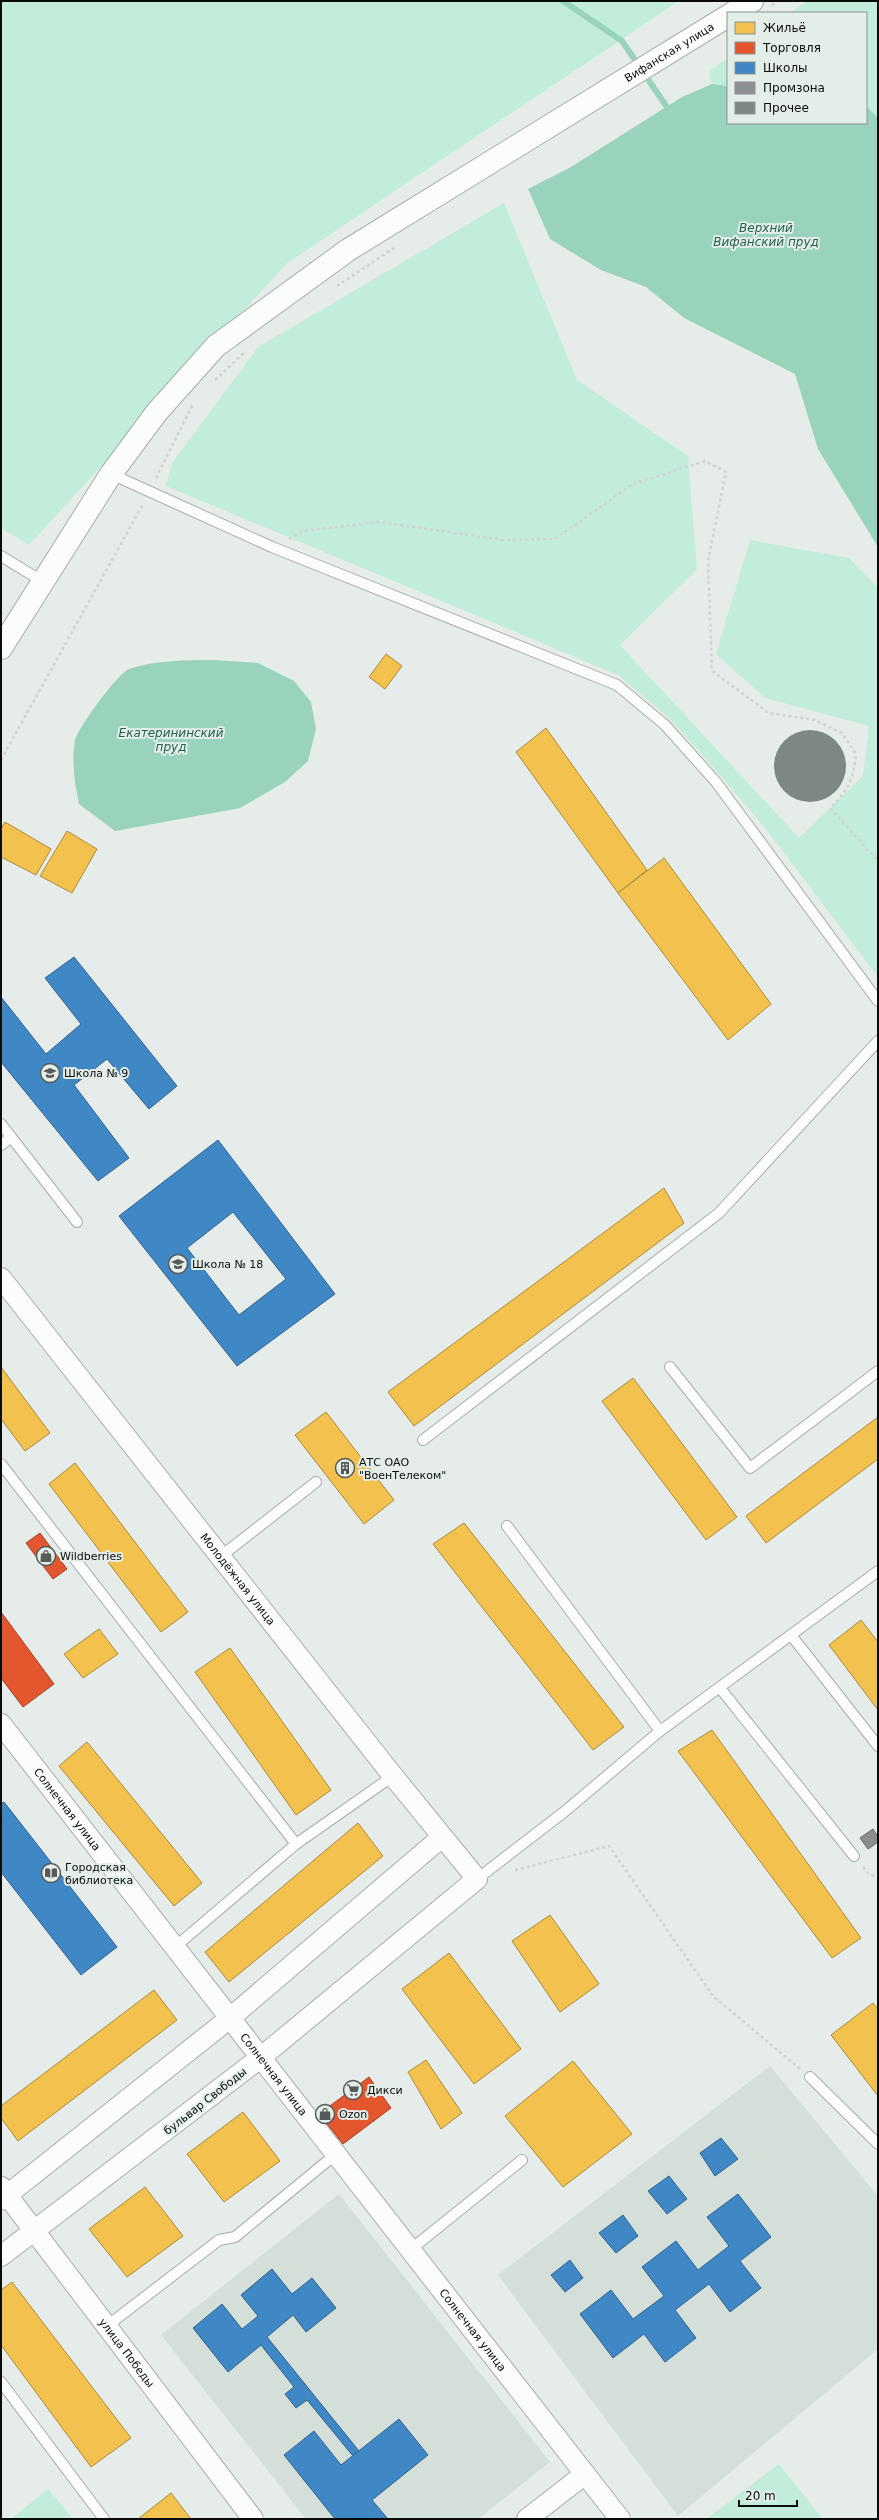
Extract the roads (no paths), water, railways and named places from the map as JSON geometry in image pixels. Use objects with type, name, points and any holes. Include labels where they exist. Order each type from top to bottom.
[{"type":"main road","points":[[735,12],[752,1]]},
{"type":"main road","name":"Вифанская улица","points":[[1,648],[111,474],[157,412],[216,346],[348,250],[727,17]]},
{"type":"street","name":"Молодёжная улица","points":[[1,1278],[392,1776],[477,1879]]},
{"type":"street","name":"Солнечная улица","points":[[1,1724],[620,2519]]},
{"type":"street","points":[[3,2194],[230,2018],[442,1837]]},
{"type":"street","name":"бульвар Свободы","points":[[1,2256],[260,2058],[477,1879]]},
{"type":"street","name":"улица Победы","points":[[3,2194],[35,2230],[253,2519]]},
{"type":"street","points":[[527,2519],[585,2474]]},
{"type":"lane","points":[[111,474],[272,547],[617,685],[666,725],[716,782],[878,1001]]},
{"type":"lane","points":[[1,556],[42,581]]},
{"type":"lane","points":[[423,1440],[719,1213],[878,1041]]},
{"type":"lane","points":[[1,1124],[77,1222]]},
{"type":"lane","points":[[1,1145],[11,1137]]},
{"type":"lane","points":[[670,1367],[750,1468],[878,1371]]},
{"type":"lane","points":[[1,1464],[296,1844]]},
{"type":"lane","points":[[220,1557],[316,1482]]},
{"type":"lane","points":[[508,1526],[660,1731]]},
{"type":"lane","points":[[477,1879],[564,1812],[660,1731],[878,1572]]},
{"type":"lane","points":[[791,1634],[878,1746]]},
{"type":"lane","points":[[720,1688],[854,1856]]},
{"type":"lane","points":[[175,1947],[296,1844],[392,1776]]},
{"type":"lane","points":[[810,2077],[878,2144]]},
{"type":"lane","points":[[107,2326],[219,2240],[235,2237],[336,2154]]},
{"type":"lane","points":[[410,2250],[522,2160]]},
{"type":"lane","points":[[1,2382],[104,2519]]},
{"type":"water","name":"Верхний Вифанский пруд","points":[[712,84],[727,86],[727,124],[867,124],[867,107],[878,118],[878,547],[818,449],[795,374],[684,318],[646,287],[601,270],[550,239],[528,189],[571,167],[682,97]]},
{"type":"water","name":"Екатерининский пруд","points":[[213,660],[258,663],[294,681],[311,702],[316,729],[308,761],[285,782],[240,808],[115,831],[79,804],[73,765],[77,735],[90,714],[108,690],[116,680],[129,669],[160,662]]},
{"type":"waterway","points":[[563,1],[622,41],[671,113]]},
{"type":"place","name":"Школа № 9","points":[[50,1073]]},
{"type":"place","name":"Школа № 18","points":[[178,1264]]},
{"type":"place","name":"АТС ОАО \"ВоенТелеком\"","points":[[345,1468]]},
{"type":"place","name":"Wildberries","points":[[46,1556]]},
{"type":"place","name":"Городская библиотека","points":[[51,1873]]},
{"type":"place","name":"Дикси","points":[[353,2090]]},
{"type":"place","name":"Ozon","points":[[325,2114]]}]
